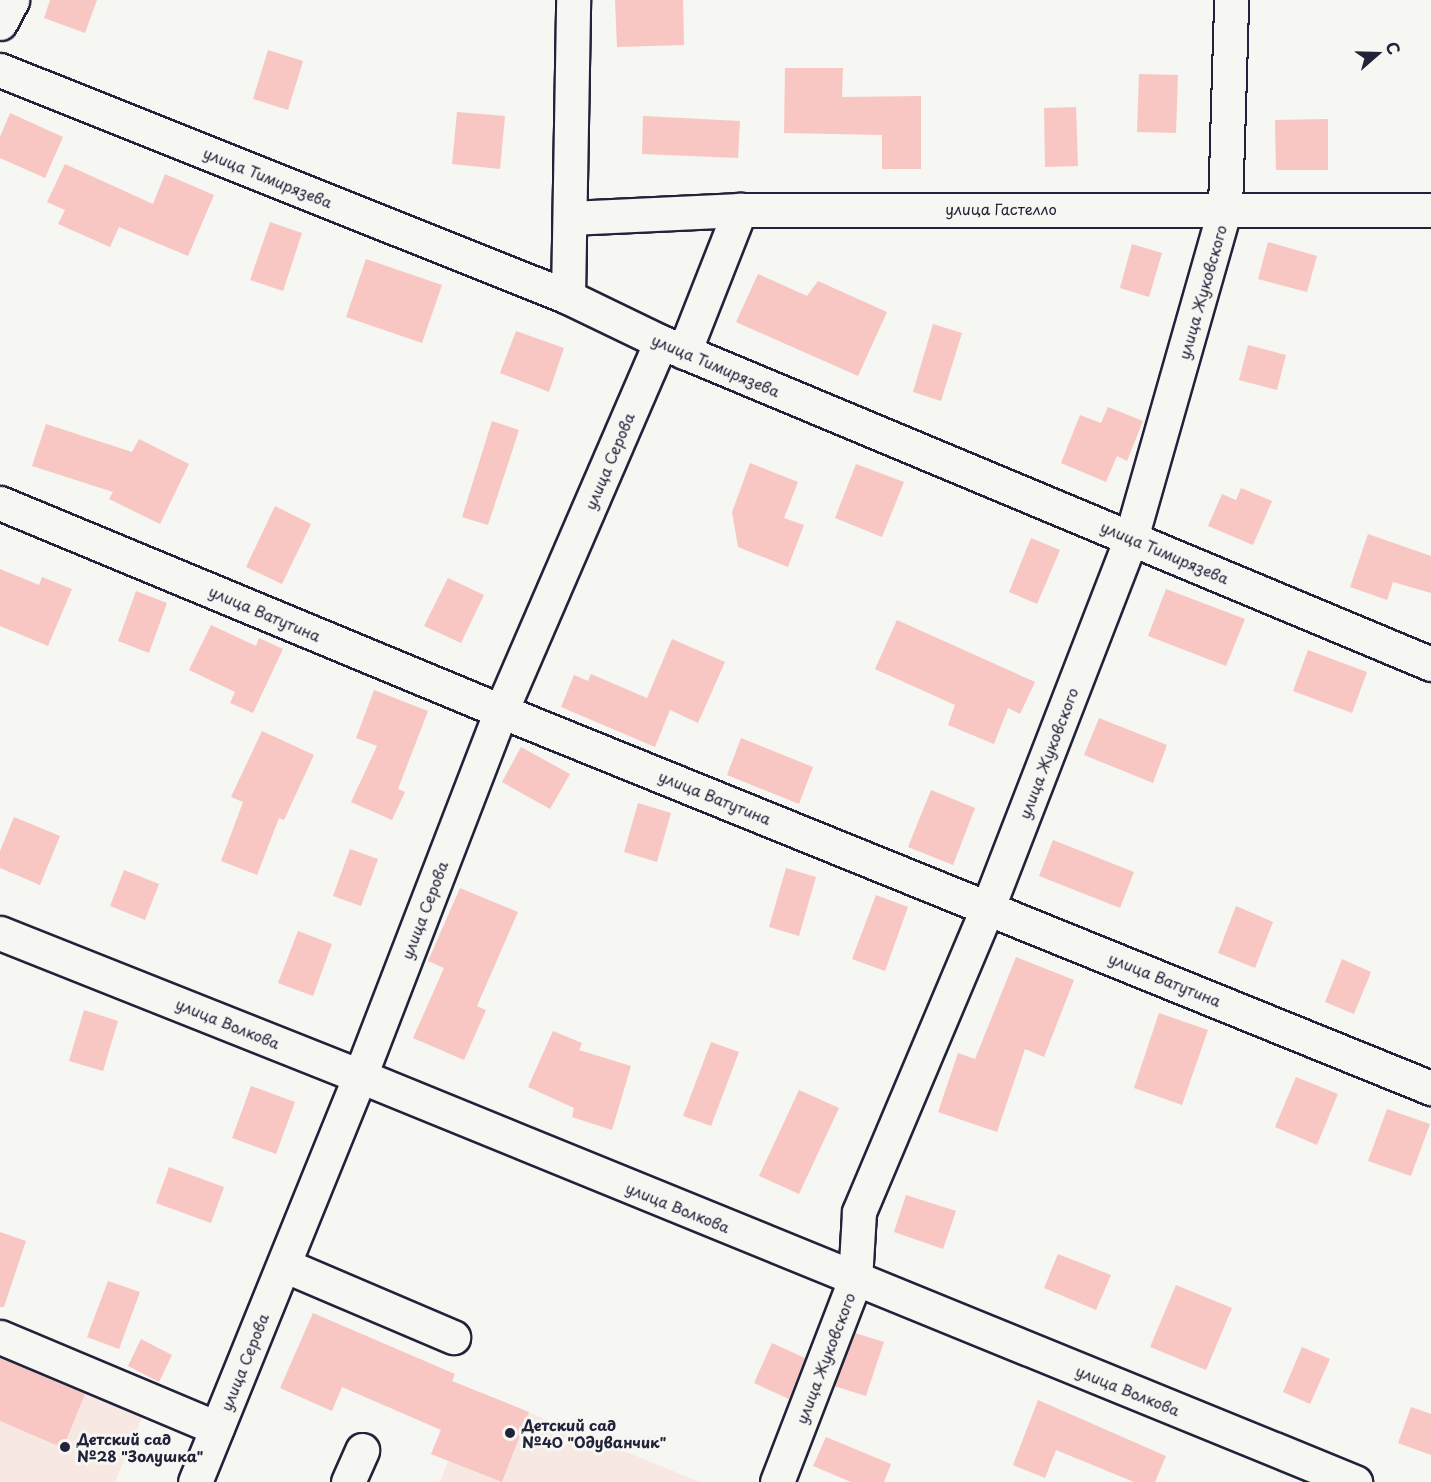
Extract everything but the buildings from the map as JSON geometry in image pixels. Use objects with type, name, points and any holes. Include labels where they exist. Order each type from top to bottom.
[{"type":"street","points":[[0,23],[12,0]]},
{"type":"street","points":[[568,297],[573,0]]},
{"type":"street","name":"улица Жуковского","points":[[777,1482],[855,1280],[859,1212],[988,907],[1131,538],[1226,208],[1231,0]]},
{"type":"street","name":"улица Тимирязева","points":[[0,70],[568,297],[672,347],[1431,664]]},
{"type":"street","name":"улица Гастелло","points":[[570,218],[740,210],[1226,208],[1431,210]]},
{"type":"street","name":"улица Серова","points":[[195,1482],[360,1076],[501,711],[672,347],[740,210]]},
{"type":"street","name":"улица Ватутина","points":[[0,503],[501,711],[1431,1088]]},
{"type":"street","name":"улица Волкова","points":[[0,933],[360,1076],[855,1280],[1355,1482]]},
{"type":"street","points":[[284,1265],[453,1337]]},
{"type":"street","points":[[0,1337],[217,1428]]},
{"type":"street","points":[[348,1482],[362,1450]]},
{"type":"shaded area","name":"Детский сад №28 \"Золушка\"","points":[[0,1350],[145,1411],[115,1482],[0,1482]]},
{"type":"shaded area","name":"Детский сад №40 \"Одуванчик\"","points":[[459,1384],[700,1482],[440,1482],[448,1461],[431,1454]]},
{"type":"place","name":"Детский сад №40 \"Одуванчик\"","points":[[510,1433]]},
{"type":"place","name":"Детский сад №28 \"Золушка\"","points":[[65,1447]]}]
